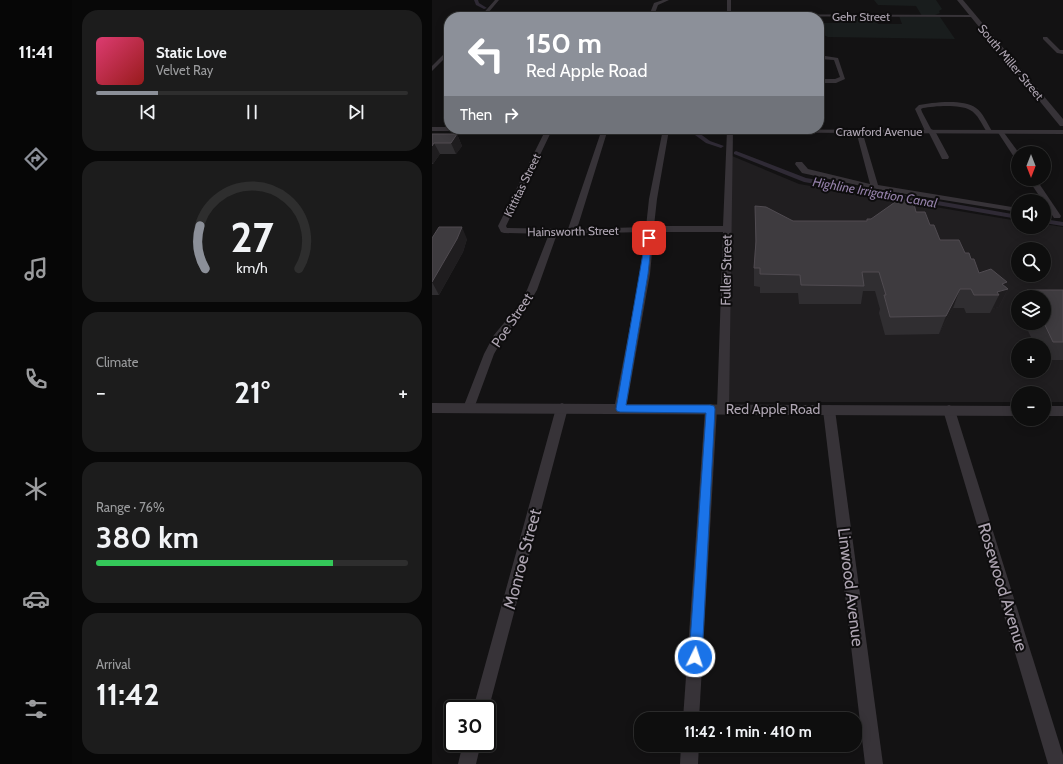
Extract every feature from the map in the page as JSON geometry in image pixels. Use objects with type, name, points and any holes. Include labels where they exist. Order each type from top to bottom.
[{"type":"street","points":[[486,12],[497,0]]},
{"type":"street","points":[[653,12],[656,4],[667,0]]},
{"type":"street","points":[[728,12],[729,0]]},
{"type":"street","name":"South Miller Street","points":[[960,0],[1063,124]]},
{"type":"street","name":"Gehr Street","points":[[824,16],[974,16]]},
{"type":"street","points":[[1045,38],[1059,52],[1063,52]]},
{"type":"street","points":[[432,69],[444,56]]},
{"type":"street","points":[[824,58],[836,59],[843,78],[836,81],[824,81]]},
{"type":"street","points":[[945,157],[918,109],[924,105],[961,105],[970,107],[976,112],[989,131]]},
{"type":"street","name":"Crawford Avenue","points":[[432,129],[444,129]]},
{"type":"street","name":"Crawford Avenue","points":[[824,131],[1063,132]]},
{"type":"street","points":[[859,131],[876,187]]},
{"type":"street","points":[[1000,131],[1011,147]]},
{"type":"street","name":"Kittitas Street","points":[[515,232],[506,231],[502,226],[547,134]]},
{"type":"street","points":[[572,231],[603,134]]},
{"type":"street","points":[[620,409],[649,247],[649,229],[665,134]]},
{"type":"street","name":"Fuller Street","points":[[692,712],[717,409],[727,229],[728,134]]},
{"type":"street","points":[[799,164],[805,172],[876,187],[1011,209]]},
{"type":"street","points":[[1051,207],[1057,216],[1051,215]]},
{"type":"street","name":"Hainsworth Street","points":[[515,232],[727,229]]},
{"type":"street","name":"Poe Street","points":[[469,408],[489,354],[498,338],[522,308],[532,290],[554,232]]},
{"type":"street","name":"Red Apple Road","points":[[432,408],[1011,411]]},
{"type":"street","name":"Monroe Street","points":[[483,700],[562,408]]},
{"type":"street","name":"Linwood Avenue","points":[[829,410],[874,764]]},
{"type":"street","name":"Rosewood Avenue","points":[[948,410],[1057,764]]},
{"type":"street","points":[[1051,411],[1063,411]]},
{"type":"street","points":[[466,764],[469,752]]},
{"type":"street","points":[[689,764],[690,752]]},
{"type":"shaded area","points":[[874,0],[936,0],[942,9],[939,11],[940,13],[935,15],[922,16],[916,6],[878,5]]},
{"type":"shaded area","points":[[837,16],[873,16],[878,24],[902,24],[899,16],[940,17],[955,39],[828,37],[824,35],[824,23],[840,23]]},
{"type":"shaded area","points":[[732,156],[799,184],[1011,220],[1011,234],[1051,234],[1051,225],[1063,227],[1063,402],[1051,402],[1051,386],[1011,386],[1011,402],[727,402]]},
{"type":"building","points":[[432,134],[457,134],[451,143],[434,143],[432,146]]},
{"type":"building","points":[[898,200],[913,200],[916,212],[925,212],[930,225],[934,225],[940,240],[959,240],[965,253],[969,253],[971,259],[974,259],[979,273],[991,269],[1007,282],[1002,284],[1008,289],[997,292],[999,295],[974,295],[971,289],[960,289],[946,316],[890,317],[884,295],[886,295],[879,272],[862,272],[864,286],[801,285],[800,275],[760,274],[760,268],[754,268],[756,241],[755,206],[766,207],[793,221],[867,221],[867,219],[871,219]]},
{"type":"building","points":[[439,227],[462,227],[457,239],[432,282],[432,238]]},
{"type":"building","points":[[1051,290],[1063,290],[1063,342],[1053,342],[1047,330],[1051,330]]},
{"type":"waterway","points":[[476,0],[477,4],[485,8]]},
{"type":"waterway","name":"Highline Irrigation Canal","points":[[697,134],[708,142],[721,146]]},
{"type":"waterway","name":"Highline Irrigation Canal","points":[[736,153],[804,180],[1011,216]]},
{"type":"waterway","name":"Highline Irrigation Canal","points":[[1051,222],[1063,224]]},
{"type":"route","points":[[649,238],[649,247],[620,409],[710,409],[695,657]]}]
